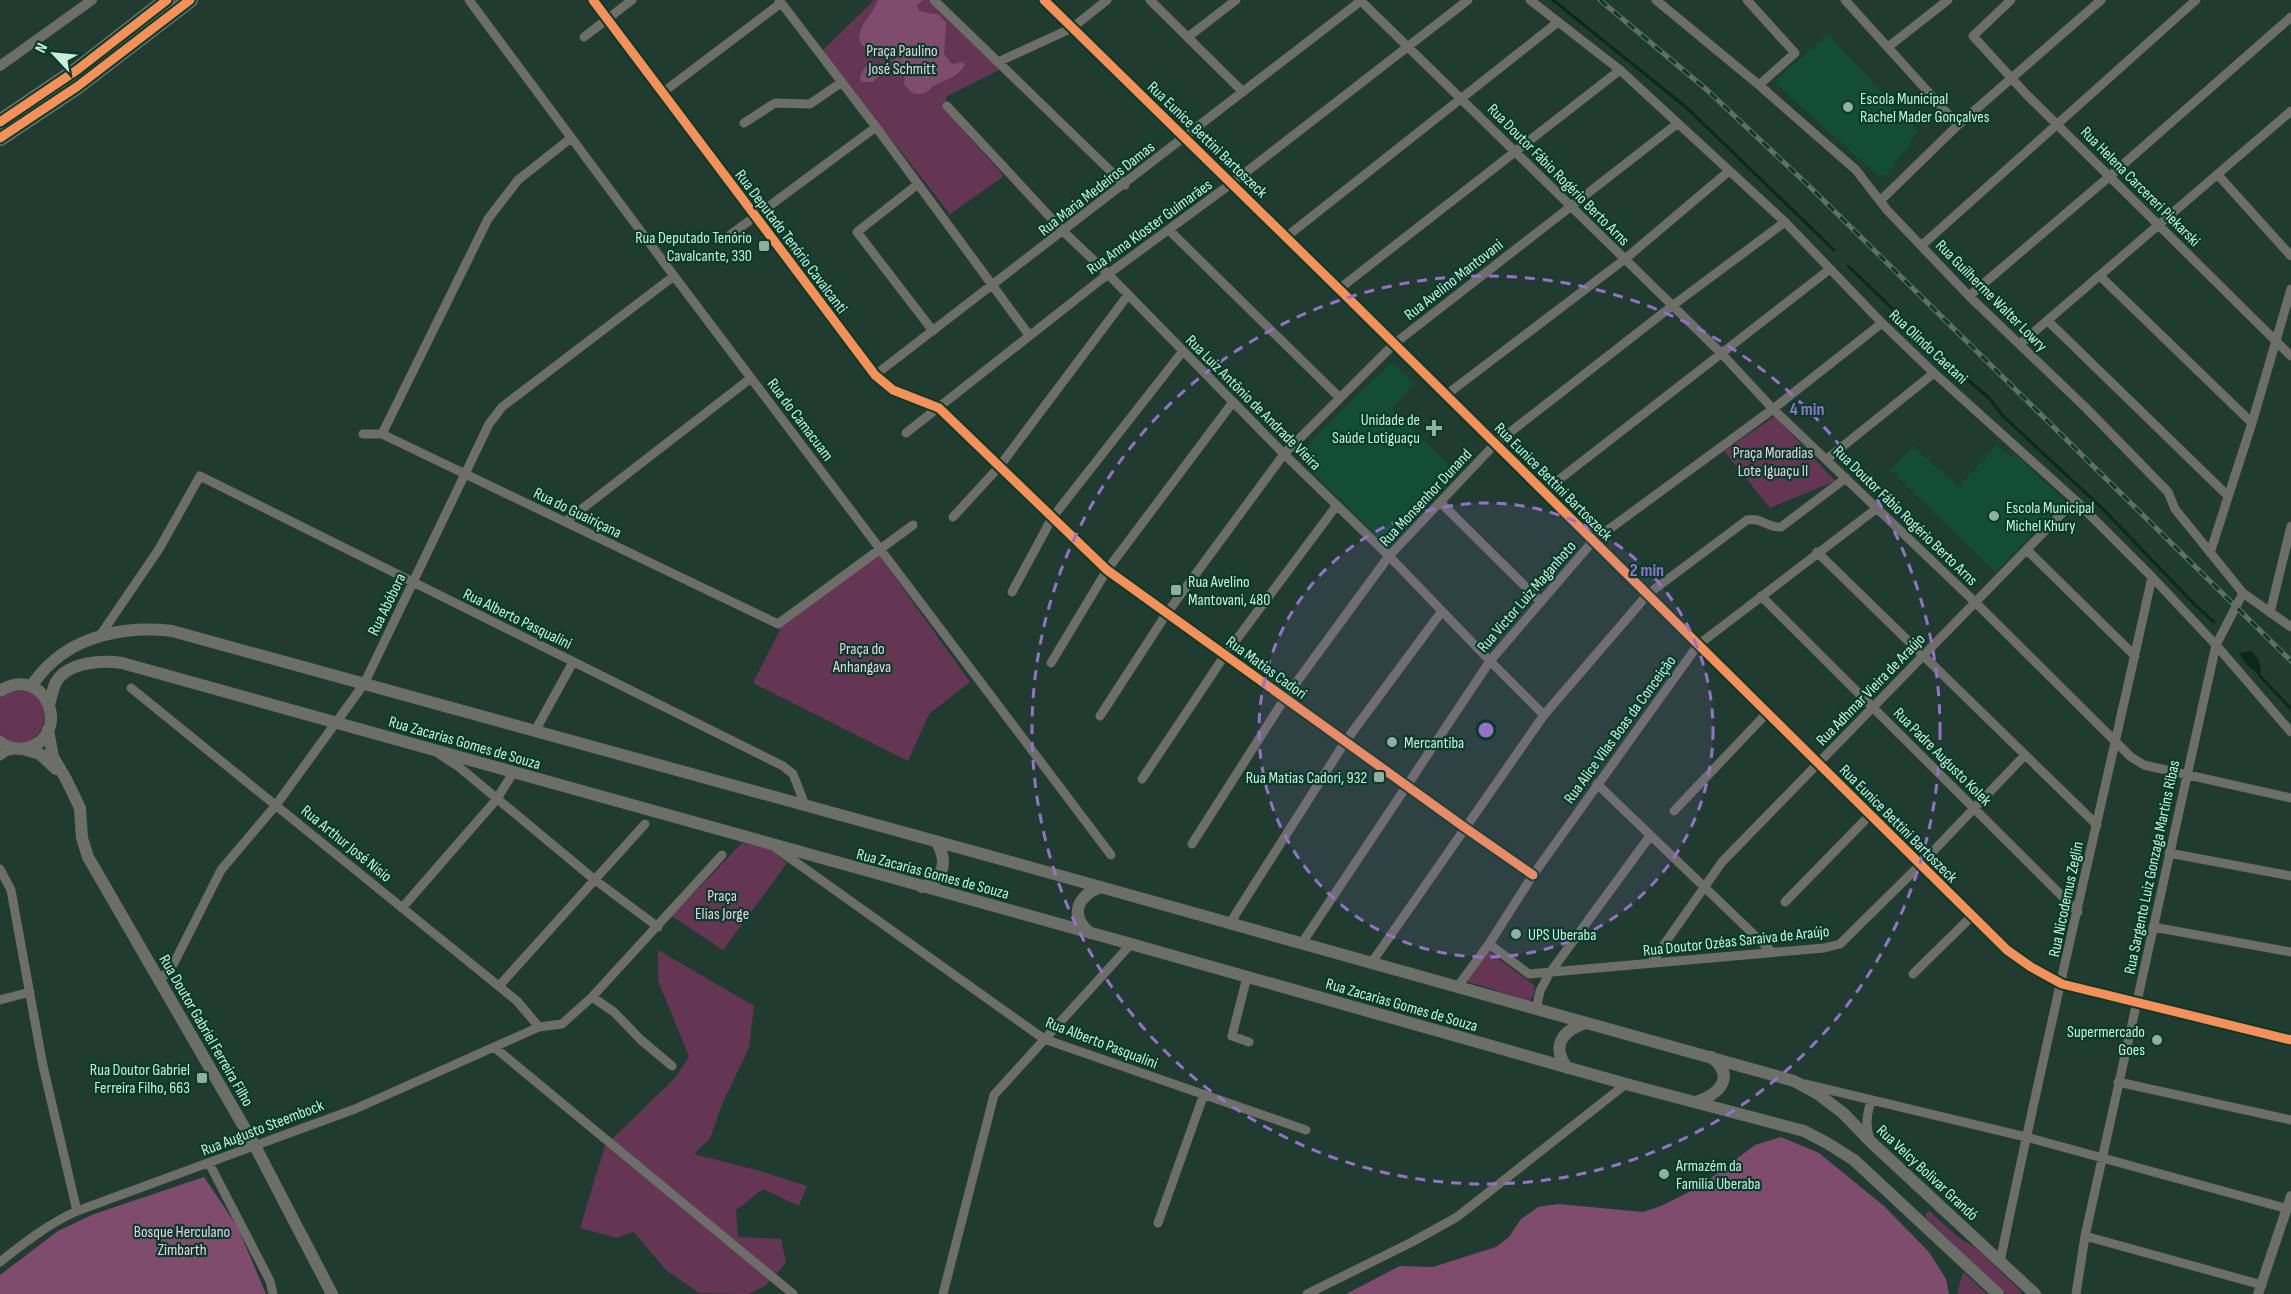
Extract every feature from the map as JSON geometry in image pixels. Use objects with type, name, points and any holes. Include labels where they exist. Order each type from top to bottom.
[{"type":"highway","points":[[0,122],[77,70],[167,0]]},
{"type":"highway","points":[[0,138],[71,91],[190,0]]},
{"type":"main road","name":"Rua Zacarias Gomes de Souza","points":[[31,686],[49,664],[76,646],[99,637],[129,630],[172,631],[936,841],[1794,1081]]},
{"type":"main road","name":"Rua Zacarias Gomes de Souza","points":[[49,705],[57,682],[67,671],[92,663],[108,661],[122,663],[1567,1068],[1804,1131],[1854,1160],[1925,1224]]},
{"type":"main road","points":[[0,691],[15,684]]},
{"type":"main road","points":[[0,686],[15,684],[31,686],[39,691],[49,705]]},
{"type":"main road","name":"Rua Doutor Gabriel Ferreira Filho","points":[[49,705],[51,717],[48,730],[53,757],[80,808],[82,838],[88,857],[255,1146],[332,1294]]},
{"type":"main road","points":[[20,749],[37,743],[48,730]]},
{"type":"main road","name":"Rua Doutor Gabriel Ferreira Filho","points":[[0,742],[6,746],[40,754],[66,779]]},
{"type":"main road","points":[[922,887],[933,883],[941,874],[944,863],[942,851],[936,841]]},
{"type":"main road","points":[[1090,933],[1082,926],[1078,917],[1078,907],[1082,898],[1090,891],[1101,887]]},
{"type":"main road","points":[[1567,1068],[1560,1059],[1559,1047],[1568,1031],[1585,1023]]},
{"type":"main road","points":[[1696,1102],[1716,1093],[1722,1084],[1723,1073],[1719,1064],[1711,1057]]},
{"type":"main road","name":"Rua Velcy Bolivar Grandó","points":[[1794,1081],[1818,1094],[1843,1113],[1872,1143],[2035,1294]]},
{"type":"main road","points":[[1942,1207],[1934,1206],[1927,1209],[1923,1216],[1925,1224],[1994,1292]]},
{"type":"street","points":[[0,66],[92,0]]},
{"type":"street","name":"Rua do Camacuam","points":[[469,0],[1111,855]]},
{"type":"street","name":"Rua Deputado Tenório Cavalcanti","points":[[593,0],[875,375],[893,390],[939,408],[999,467]]},
{"type":"street","points":[[584,37],[632,0]]},
{"type":"street","points":[[934,0],[1125,185]]},
{"type":"street","name":"Rua Eunice Bettini Bartoszeck","points":[[1044,0],[2007,950],[2031,967],[2062,984],[2291,1040]]},
{"type":"street","points":[[998,62],[1072,28],[1107,0]]},
{"type":"street","points":[[1150,0],[1244,92]]},
{"type":"street","points":[[1188,37],[1236,0]]},
{"type":"street","name":"Rua Doutor Fábio Rogério Berto Arns","points":[[1362,0],[1722,354],[1773,409],[1976,603],[2131,757],[2144,765],[2291,798]]},
{"type":"street","name":"Rua Maria Medeiros Damas","points":[[875,375],[1064,232],[1362,0]]},
{"type":"street","name":"Rua Anna Kloster Guimarães","points":[[906,433],[1108,274],[1232,183],[1468,0]]},
{"type":"street","name":"Rua Olindo Caetani","points":[[1530,0],[1620,70],[1785,222],[1882,323],[2075,501],[2152,577],[2216,645],[2291,732]]},
{"type":"street","name":"Rua Guilherme Walter Lowry","points":[[1656,0],[1759,85],[1856,170],[1880,201],[1969,296],[2093,415],[2168,492],[2175,509],[2243,593],[2291,627]]},
{"type":"street","points":[[1747,0],[1795,53],[1759,85]]},
{"type":"street","points":[[1888,47],[1948,0]]},
{"type":"street","name":"Rua Helena Carcereri Piekarski","points":[[2012,0],[1973,36],[2056,124],[2291,356]]},
{"type":"street","points":[[1880,201],[1958,125],[2100,0]]},
{"type":"street","points":[[1921,246],[2196,0]]},
{"type":"street","points":[[662,93],[780,1],[1029,335]]},
{"type":"street","points":[[1848,1],[1958,125]]},
{"type":"street","points":[[1969,296],[2291,17]]},
{"type":"street","points":[[1286,237],[1558,22]]},
{"type":"street","points":[[1339,289],[1620,70]]},
{"type":"street","points":[[744,123],[775,103],[810,104],[842,82]]},
{"type":"street","name":"Rua Luiz Antônio de Andrade Vieira","points":[[947,106],[1064,232],[1284,454],[1389,556],[1544,715]]},
{"type":"street","points":[[2020,344],[2291,111]]},
{"type":"street","name":"Rua Avelino Mantovani","points":[[1100,717],[1167,613],[1284,454],[1394,344],[1678,123]]},
{"type":"street","points":[[730,235],[876,127]]},
{"type":"street","points":[[382,434],[488,219],[518,180],[571,138]]},
{"type":"street","points":[[1446,395],[1624,259],[1729,171]]},
{"type":"street","points":[[2218,175],[2291,256]]},
{"type":"street","points":[[918,184],[857,232],[933,331]]},
{"type":"street","name":"Rua Monsenhor Dunand","points":[[1192,844],[1285,698],[1389,556],[1495,444],[1672,306],[1785,222]]},
{"type":"street","points":[[1170,230],[1341,398]]},
{"type":"street","points":[[1543,492],[1830,269]]},
{"type":"street","name":"Rua Abóbora","points":[[159,982],[174,963],[221,870],[276,804],[364,684],[489,424],[502,407],[674,276]]},
{"type":"street","points":[[2100,276],[2252,423]]},
{"type":"street","points":[[2210,553],[2252,423],[2291,289]]},
{"type":"street","points":[[953,517],[999,467],[1128,295]]},
{"type":"street","points":[[2048,321],[2228,496]]},
{"type":"street","name":"Rua Victor Luiz Maganhoto","points":[[1302,943],[1490,661],[1593,541],[1773,409],[1882,323]]},
{"type":"street","points":[[1012,592],[1052,518],[1183,351]]},
{"type":"street","points":[[1827,459],[1934,373]]},
{"type":"street","points":[[566,522],[751,378]]},
{"type":"street","points":[[1051,663],[1107,570],[1233,402]]},
{"type":"street","name":"Rua do Guairiçana","points":[[363,434],[382,434],[778,624],[880,549]]},
{"type":"street","name":"Rua Matias Cadori","points":[[999,467],[1107,570],[1533,875]]},
{"type":"street","name":"Rua Alberto Pasqualini","points":[[99,637],[159,549],[200,476],[783,766],[793,774],[805,805]]},
{"type":"street","points":[[1372,962],[1544,715],[1648,594],[1747,520],[1757,518],[1774,528],[1781,527],[1846,478]]},
{"type":"street","name":"Rua Adhmar Vieira de Araújo","points":[[1651,963],[1722,862],[2075,501]]},
{"type":"street","points":[[1440,502],[1540,602]]},
{"type":"street","points":[[1142,779],[1225,655],[1337,505]]},
{"type":"street","name":"Rua Alice Vilas Boas da Conceição","points":[[1458,986],[1597,784],[1698,645],[1816,552],[1876,509]]},
{"type":"street","points":[[880,549],[913,525]]},
{"type":"street","points":[[2270,613],[2291,526]]},
{"type":"street","points":[[2027,550],[2135,656]]},
{"type":"street","points":[[1816,552],[2097,825]]},
{"type":"street","name":"Rua Nicodemus Zeglin","points":[[2000,1262],[2152,577]]},
{"type":"street","name":"Rua Sargento Luiz Gonzaga Martins Ribas","points":[[2076,1294],[2085,1236],[2118,1082],[2216,645],[2243,593]]},
{"type":"street","name":"Rua Padre Augusto Kolek","points":[[1761,596],[2078,912]]},
{"type":"street","points":[[1230,923],[1345,742],[1442,611]]},
{"type":"street","points":[[535,731],[573,662]]},
{"type":"street","name":"Rua Arthur José Nísio","points":[[131,688],[518,1001],[539,1027]]},
{"type":"street","points":[[1674,811],[1767,713]]},
{"type":"street","points":[[0,756],[20,749]]},
{"type":"street","points":[[435,751],[459,767],[595,880],[658,927]]},
{"type":"street","name":"Rua Doutor Ozéas Saraiva de Araújo","points":[[1530,974],[1824,948],[1840,944],[1920,865],[2025,755]]},
{"type":"street","points":[[402,908],[496,800],[513,773]]},
{"type":"street","points":[[1597,784],[1772,952]]},
{"type":"street","points":[[1785,902],[1870,815]]},
{"type":"street","points":[[499,986],[645,824]]},
{"type":"street","points":[[1536,1010],[1540,991],[1549,974],[1650,836]]},
{"type":"street","name":"Rua Alberto Pasqualini","points":[[771,844],[1044,1039],[1306,1130]]},
{"type":"street","points":[[2169,854],[2291,876]]},
{"type":"street","name":"Rua Augusto Steembock","points":[[0,1262],[38,1233],[76,1211],[355,1109],[539,1027],[562,1024],[592,997],[722,855]]},
{"type":"street","points":[[820,879],[816,873],[824,860]]},
{"type":"street","points":[[0,869],[11,890],[43,1066],[76,1211]]},
{"type":"street","points":[[1913,974],[1972,916]]},
{"type":"street","points":[[2153,927],[2291,952]]},
{"type":"street","points":[[943,1294],[994,1095],[1131,944]]},
{"type":"street","points":[[1489,944],[1530,974],[1540,991]]},
{"type":"street","points":[[1247,977],[1232,1032],[1234,1038],[1249,1042]]},
{"type":"street","points":[[0,999],[30,992]]},
{"type":"street","points":[[592,997],[614,1012],[641,1040],[672,1066]]},
{"type":"street","points":[[494,1047],[793,1294]]},
{"type":"street","points":[[1794,1081],[2026,1137],[2288,1209]]},
{"type":"street","points":[[2118,1082],[2291,1120]]},
{"type":"street","points":[[1307,1294],[1457,1217],[1626,1084]]},
{"type":"street","points":[[1158,1223],[1204,1094]]},
{"type":"street","points":[[1871,1101],[1867,1124],[1872,1143]]},
{"type":"street","points":[[209,1163],[270,1281],[273,1294]]},
{"type":"street","points":[[2085,1236],[2260,1289],[2291,1196]]},
{"type":"shaded area","name":"Escola Municipal Rachel Mader Gonçalves","points":[[1828,34],[1918,132],[1887,175],[1878,176],[1774,82]]},
{"type":"shaded area","points":[[1392,362],[1414,384],[1391,408],[1457,474],[1389,548],[1297,456]]},
{"type":"shaded area","name":"Escola Municipal Michel Khury","points":[[1997,445],[2011,457],[2015,454],[2065,501],[1995,572],[1890,470],[1913,446],[1958,487]]},
{"type":"shaded area","points":[[2251,651],[2259,662],[2260,676],[2247,665],[2239,653]]},
{"type":"green space","name":"Praça Paulino José Schmitt","points":[[874,0],[929,0],[1001,69],[947,96],[944,109],[1004,176],[950,214],[822,51]]},
{"type":"green space","points":[[878,0],[923,0],[917,5],[919,11],[939,15],[946,23],[944,54],[952,64],[963,62],[965,65],[962,69],[956,75],[922,94],[915,94],[909,90],[904,84],[905,70],[896,66],[873,82],[861,82],[860,76],[865,67],[887,64],[899,55],[894,50],[879,56],[861,44],[859,39],[860,32]]},
{"type":"green space","name":"Praça Moradias Lote Iguaçu II","points":[[1775,416],[1835,481],[1770,508],[1724,451]]},
{"type":"green space","name":"Praça do Anhangava","points":[[879,555],[970,682],[929,714],[908,761],[753,683],[782,626]]},
{"type":"green space","points":[[11,691],[26,691],[38,697],[44,706],[45,717],[42,728],[35,737],[25,743],[13,742],[0,735],[0,698]]},
{"type":"green space","name":"Praça Elias Jorge","points":[[742,843],[769,848],[787,863],[723,950],[672,916]]},
{"type":"green space","points":[[658,950],[754,1006],[749,1048],[723,1102],[710,1138],[694,1154],[807,1186],[799,1206],[763,1189],[736,1210],[738,1237],[781,1239],[786,1263],[765,1286],[748,1294],[699,1293],[666,1270],[634,1232],[617,1238],[580,1228],[605,1146],[677,1076],[689,1056],[658,981]]},
{"type":"green space","points":[[1488,951],[1534,985],[1534,995],[1529,1001],[1466,981]]},
{"type":"green space","points":[[1781,1137],[1819,1153],[1884,1206],[1929,1252],[1946,1279],[1949,1294],[1346,1294],[1400,1266],[1433,1267],[1496,1247],[1509,1237],[1521,1219],[1538,1207],[1558,1204],[1643,1212],[1661,1206],[1699,1187],[1755,1145]]},
{"type":"green space","name":"Bosque Herculano Zimbarth","points":[[204,1177],[237,1226],[266,1294],[0,1294],[0,1275],[58,1231],[94,1214]]},
{"type":"green space","points":[[1929,1211],[1958,1237],[1976,1248],[2022,1292],[2006,1294],[1927,1219],[1925,1214]]},
{"type":"green space","points":[[1963,1272],[1986,1293],[1957,1294]]},
{"type":"waterway","points":[[1553,0],[1687,108],[1834,250]]},
{"type":"waterway","points":[[1848,266],[1896,312],[1907,326],[1942,354],[1955,369],[1989,398],[2003,416],[2103,509],[2214,622]]},
{"type":"waterway","points":[[2260,676],[2291,709]]},
{"type":"railway","points":[[1600,0],[1707,90],[1809,186],[2291,661]]},
{"type":"cycle path","points":[[0,122],[77,70],[167,0]]},
{"type":"cycle path","points":[[0,138],[78,86],[190,0]]},
{"type":"cycle path","points":[[593,0],[875,375],[893,390],[939,408],[1107,570],[1533,875]]},
{"type":"cycle path","points":[[1044,0],[2007,950],[2031,967],[2062,984],[2291,1040]]},
{"type":"place","name":"Escola Municipal Rachel Mader Gonçalves","points":[[1848,107]]},
{"type":"place","name":"Rua Deputado Tenório Cavalcante, 330","points":[[764,246]]},
{"type":"place","name":"Unidade de Saúde Lotiguaçu","points":[[1434,428]]},
{"type":"place","name":"Escola Municipal Michel Khury","points":[[1994,516]]},
{"type":"place","name":"Rua Avelino Mantovani, 480","points":[[1176,590]]},
{"type":"place","name":"Mercantiba","points":[[1392,742]]},
{"type":"place","name":"Rua Matias Cadori, 932","points":[[1379,777]]},
{"type":"place","name":"UPS Uberaba","points":[[1516,934]]},
{"type":"place","name":"Supermercado Goes","points":[[2157,1040]]},
{"type":"place","name":"Rua Doutor Gabriel Ferreira Filho, 663","points":[[202,1078]]},
{"type":"place","name":"Armazém da Família Uberaba","points":[[1664,1174]]}]
